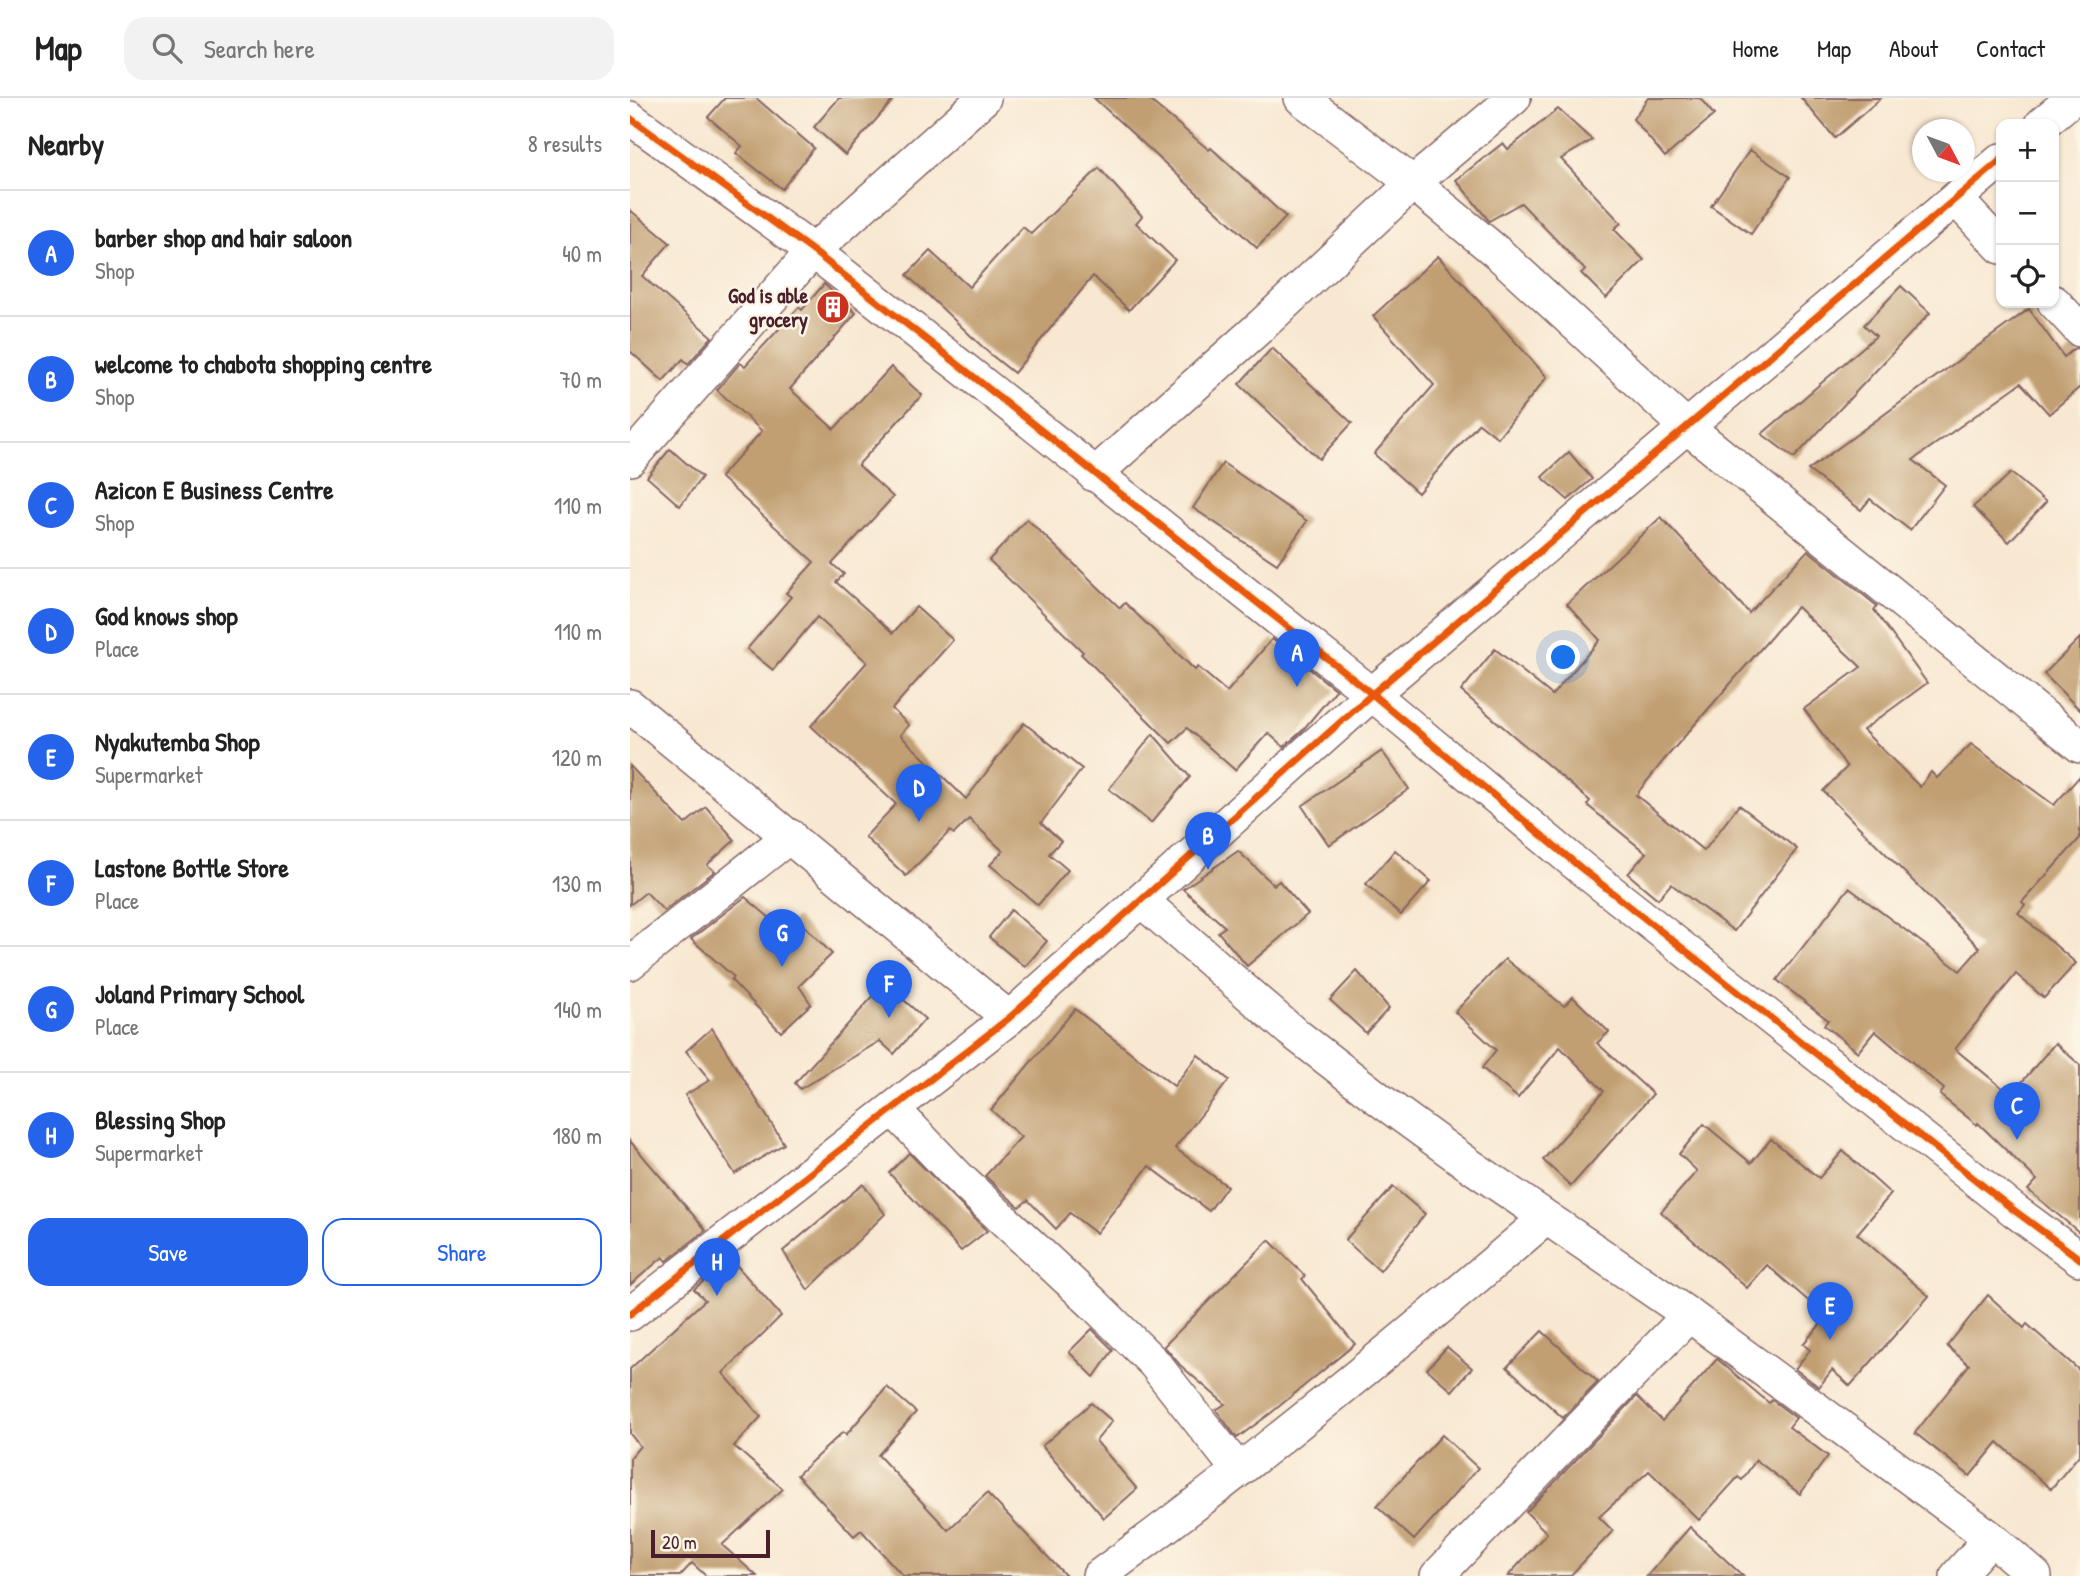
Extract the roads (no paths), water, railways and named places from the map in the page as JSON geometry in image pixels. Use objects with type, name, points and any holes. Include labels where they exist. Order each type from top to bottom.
[{"type":"street","points":[[630,459],[813,251],[984,98]]},
{"type":"street","points":[[1301,98],[1413,183],[1499,254],[1687,427],[2080,746]]},
{"type":"street","points":[[1094,475],[1262,325],[1413,183],[1514,98]]},
{"type":"street","points":[[2048,119],[2073,98]]},
{"type":"street","points":[[630,118],[813,251],[1371,694],[1581,868],[2004,1203],[2080,1259]]},
{"type":"street","points":[[630,1314],[1009,1018],[1371,694],[1996,164]]},
{"type":"street","points":[[1956,199],[1999,245]]},
{"type":"street","points":[[2059,307],[2080,330]]},
{"type":"street","points":[[630,706],[1009,1018]]},
{"type":"street","points":[[630,963],[790,836]]},
{"type":"street","points":[[1142,901],[1290,1030],[1383,1102],[1689,1315],[1991,1538],[2035,1576]]},
{"type":"street","points":[[893,1110],[959,1178],[1154,1363],[1238,1470]]},
{"type":"street","points":[[1099,1576],[1427,1320],[1546,1218]]},
{"type":"street","points":[[1437,1576],[1689,1315]]},
{"type":"street","points":[[1957,1576],[1991,1538]]},
{"type":"place","name":"God is able grocery","points":[[833,307]]},
{"type":"place","name":"barber shop and hair saloon","points":[[1297,687]]},
{"type":"place","name":"God knows shop","points":[[919,822]]},
{"type":"place","name":"welcome to chabota shopping centre","points":[[1208,870]]},
{"type":"place","name":"Joland Primary School","points":[[782,967]]},
{"type":"place","name":"Lastone Bottle Store","points":[[889,1018]]},
{"type":"place","name":"Azicon E Business Centre","points":[[2017,1140]]},
{"type":"place","name":"Blessing Shop","points":[[717,1296]]},
{"type":"place","name":"Nyakutemba Shop","points":[[1830,1340]]}]
